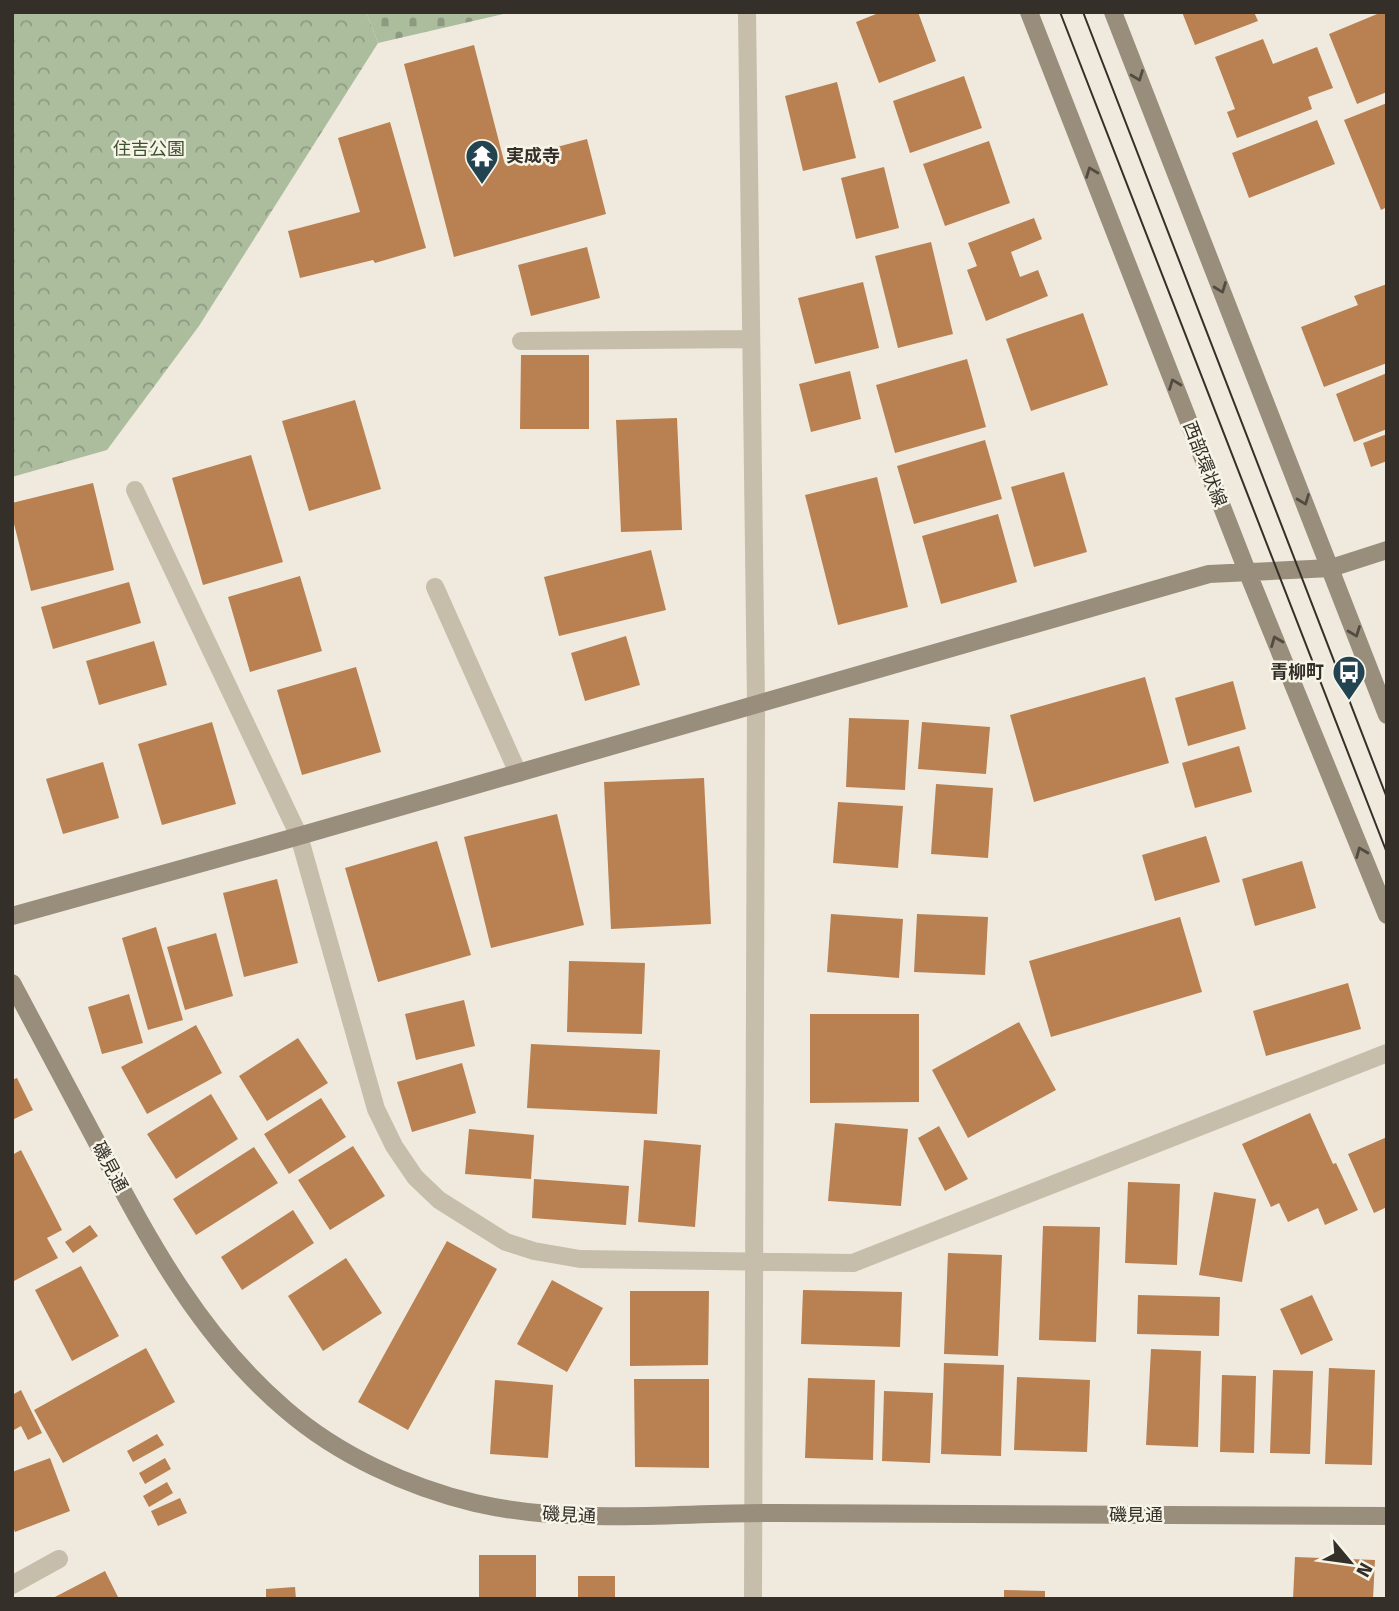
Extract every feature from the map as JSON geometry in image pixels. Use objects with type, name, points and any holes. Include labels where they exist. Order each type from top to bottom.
[{"type":"street","points":[[747,12],[756,703],[754,1599]]},
{"type":"street","name":"西部環状線","points":[[1029,12],[1247,571],[1387,915]]},
{"type":"street","points":[[1113,12],[1387,715]]},
{"type":"street","points":[[521,341],[751,339]]},
{"type":"street","points":[[135,490],[299,836],[376,1109],[394,1146],[408,1167],[439,1200],[506,1242],[534,1251],[580,1259],[853,1263],[1387,1053]]},
{"type":"street","points":[[12,916],[1209,574],[1331,568],[1387,550]]},
{"type":"street","points":[[435,587],[518,773]]},
{"type":"street","name":"磯見通","points":[[12,983],[131,1206],[195,1313],[253,1380],[288,1412],[361,1460],[408,1481],[474,1502],[522,1512],[583,1517],[753,1513],[1387,1516]]},
{"type":"street","points":[[12,1585],[59,1559]]},
{"type":"green space","name":"住吉公園","points":[[12,12],[366,12],[378,43],[199,326],[107,450],[12,477]]},
{"type":"green space","points":[[366,12],[512,12],[378,43]]},
{"type":"building","points":[[881,12],[918,12],[936,61],[879,83],[856,22]]},
{"type":"building","points":[[1182,12],[1254,12],[1258,21],[1195,45]]},
{"type":"building","points":[[1387,12],[1387,92],[1357,104],[1329,34]]},
{"type":"building","points":[[1263,39],[1273,64],[1317,47],[1333,88],[1308,97],[1312,109],[1237,138],[1227,112],[1235,109],[1215,57]]},
{"type":"building","points":[[474,45],[504,161],[587,139],[606,214],[454,257],[404,64]]},
{"type":"building","points":[[964,76],[982,128],[910,153],[893,101]]},
{"type":"building","points":[[837,82],[856,158],[803,171],[785,96]]},
{"type":"building","points":[[1387,103],[1387,207],[1381,210],[1344,120]]},
{"type":"building","points":[[1317,120],[1335,164],[1249,198],[1232,153]]},
{"type":"building","points":[[390,122],[426,248],[375,263],[373,260],[300,278],[288,231],[360,212],[338,138]]},
{"type":"building","points":[[989,141],[1010,203],[945,226],[923,164]]},
{"type":"building","points":[[884,167],[899,228],[856,239],[841,178]]},
{"type":"building","points":[[1034,218],[1042,239],[1011,252],[1020,277],[1038,270],[1048,296],[986,321],[967,270],[977,266],[968,243]]},
{"type":"building","points":[[931,242],[953,334],[898,348],[875,256]]},
{"type":"building","points":[[587,247],[600,298],[531,316],[518,265]]},
{"type":"building","points":[[863,282],[879,348],[815,364],[798,298]]},
{"type":"building","points":[[1387,284],[1387,363],[1324,387],[1301,327],[1358,305],[1354,296]]},
{"type":"building","points":[[1083,313],[1108,385],[1031,411],[1006,339]]},
{"type":"building","points":[[521,355],[589,355],[589,429],[520,429]]},
{"type":"building","points":[[967,359],[986,427],[895,453],[876,385]]},
{"type":"building","points":[[850,371],[861,419],[811,432],[799,384]]},
{"type":"building","points":[[1387,373],[1387,429],[1354,442],[1336,394]]},
{"type":"building","points":[[355,400],[381,489],[309,511],[282,421]]},
{"type":"building","points":[[677,418],[682,530],[621,532],[616,420]]},
{"type":"building","points":[[1387,434],[1387,461],[1371,467],[1363,443]]},
{"type":"building","points":[[985,440],[1002,499],[914,524],[897,466]]},
{"type":"building","points":[[251,455],[283,562],[203,585],[172,478]]},
{"type":"building","points":[[1064,472],[1087,552],[1034,567],[1011,487]]},
{"type":"building","points":[[877,477],[908,607],[838,625],[805,495]]},
{"type":"building","points":[[93,483],[114,570],[31,591],[12,516],[12,503]]},
{"type":"building","points":[[998,514],[1017,582],[941,604],[922,536]]},
{"type":"building","points":[[651,550],[666,610],[559,636],[544,577]]},
{"type":"building","points":[[300,576],[322,651],[250,672],[228,597]]},
{"type":"building","points":[[129,582],[141,623],[53,649],[41,607]]},
{"type":"building","points":[[626,636],[640,685],[585,701],[571,653]]},
{"type":"building","points":[[154,641],[167,685],[99,705],[86,661]]},
{"type":"building","points":[[356,667],[381,752],[302,775],[277,690]]},
{"type":"building","points":[[1145,677],[1169,763],[1034,802],[1010,715]]},
{"type":"building","points":[[1233,681],[1246,729],[1188,746],[1175,698]]},
{"type":"building","points":[[849,718],[909,720],[905,790],[846,787]]},
{"type":"building","points":[[212,722],[236,804],[162,825],[138,744]]},
{"type":"building","points":[[922,722],[990,727],[986,774],[918,769]]},
{"type":"building","points":[[1239,746],[1252,792],[1195,808],[1182,763]]},
{"type":"building","points":[[103,762],[119,818],[63,834],[46,779]]},
{"type":"building","points":[[704,778],[711,924],[611,929],[604,782]]},
{"type":"building","points":[[936,784],[993,788],[988,858],[931,854]]},
{"type":"building","points":[[838,802],[903,806],[898,868],[833,863]]},
{"type":"building","points":[[557,814],[584,925],[491,948],[464,837]]},
{"type":"building","points":[[1206,836],[1220,882],[1155,901],[1142,855]]},
{"type":"building","points":[[437,841],[471,955],[378,982],[345,868]]},
{"type":"building","points":[[1302,861],[1316,908],[1255,926],[1242,879]]},
{"type":"building","points":[[277,879],[298,963],[244,977],[223,893]]},
{"type":"building","points":[[831,914],[903,919],[899,978],[827,972]]},
{"type":"building","points":[[917,914],[988,917],[985,975],[914,972]]},
{"type":"building","points":[[1180,917],[1202,992],[1051,1037],[1029,961]]},
{"type":"building","points":[[156,927],[183,1020],[148,1030],[122,938]]},
{"type":"building","points":[[216,933],[233,996],[185,1010],[167,947]]},
{"type":"building","points":[[569,961],[645,963],[642,1034],[567,1032]]},
{"type":"building","points":[[1348,983],[1361,1029],[1266,1056],[1253,1011]]},
{"type":"building","points":[[129,994],[143,1043],[102,1054],[88,1007]]},
{"type":"building","points":[[464,1000],[475,1046],[416,1060],[405,1014]]},
{"type":"building","points":[[810,1014],[919,1014],[919,1102],[810,1103]]},
{"type":"building","points":[[1019,1022],[1056,1090],[968,1138],[932,1070]]},
{"type":"building","points":[[196,1025],[222,1073],[147,1114],[121,1067]]},
{"type":"building","points":[[298,1038],[328,1083],[267,1121],[239,1076]]},
{"type":"building","points":[[531,1044],[660,1050],[657,1114],[527,1108]]},
{"type":"building","points":[[462,1063],[476,1113],[412,1132],[397,1082]]},
{"type":"building","points":[[17,1078],[33,1110],[12,1120],[12,1080]]},
{"type":"building","points":[[211,1094],[238,1139],[176,1179],[147,1134]]},
{"type":"building","points":[[321,1098],[346,1137],[289,1174],[264,1134]]},
{"type":"building","points":[[1310,1113],[1358,1210],[1325,1225],[1318,1208],[1288,1222],[1279,1203],[1271,1207],[1242,1144]]},
{"type":"building","points":[[835,1123],[908,1129],[901,1206],[828,1201]]},
{"type":"building","points":[[939,1126],[968,1179],[945,1191],[918,1138]]},
{"type":"building","points":[[469,1129],[534,1135],[531,1179],[465,1174]]},
{"type":"building","points":[[1387,1137],[1387,1207],[1374,1213],[1348,1154]]},
{"type":"building","points":[[644,1140],[701,1145],[695,1227],[638,1222]]},
{"type":"building","points":[[353,1146],[385,1196],[330,1230],[298,1180]]},
{"type":"building","points":[[254,1147],[278,1183],[196,1235],[173,1199]]},
{"type":"building","points":[[21,1150],[62,1230],[47,1238],[58,1258],[12,1282],[12,1155]]},
{"type":"building","points":[[534,1179],[629,1186],[626,1225],[532,1218]]},
{"type":"building","points":[[1128,1182],[1180,1184],[1177,1265],[1125,1263]]},
{"type":"building","points":[[1214,1192],[1256,1199],[1242,1282],[1199,1275]]},
{"type":"building","points":[[293,1210],[314,1243],[242,1290],[221,1257]]},
{"type":"building","points":[[90,1225],[98,1236],[73,1253],[65,1242]]},
{"type":"building","points":[[1043,1226],[1100,1227],[1096,1342],[1039,1340]]},
{"type":"building","points":[[447,1241],[497,1269],[408,1430],[358,1402]]},
{"type":"building","points":[[948,1253],[1002,1255],[998,1356],[944,1354]]},
{"type":"building","points":[[346,1258],[382,1313],[323,1351],[288,1296]]},
{"type":"building","points":[[81,1266],[119,1336],[72,1361],[35,1290]]},
{"type":"building","points":[[552,1280],[603,1308],[567,1372],[517,1344]]},
{"type":"building","points":[[803,1290],[902,1292],[900,1347],[801,1344]]},
{"type":"building","points":[[630,1291],[709,1291],[708,1365],[630,1366]]},
{"type":"building","points":[[1138,1295],[1220,1297],[1219,1336],[1137,1334]]},
{"type":"building","points":[[1312,1295],[1333,1340],[1301,1355],[1280,1309]]},
{"type":"building","points":[[146,1348],[175,1402],[63,1463],[34,1410]]},
{"type":"building","points":[[1151,1349],[1201,1351],[1198,1447],[1146,1445]]},
{"type":"building","points":[[944,1363],[1004,1365],[1001,1456],[941,1454]]},
{"type":"building","points":[[1329,1368],[1375,1370],[1372,1465],[1325,1464]]},
{"type":"building","points":[[1273,1370],[1313,1371],[1310,1454],[1270,1453]]},
{"type":"building","points":[[1222,1375],[1256,1376],[1254,1453],[1220,1452]]},
{"type":"building","points":[[1017,1377],[1090,1380],[1087,1452],[1014,1450]]},
{"type":"building","points":[[808,1378],[875,1380],[873,1460],[805,1458]]},
{"type":"building","points":[[634,1379],[709,1379],[709,1468],[635,1467]]},
{"type":"building","points":[[495,1380],[553,1385],[548,1458],[490,1454]]},
{"type":"building","points":[[21,1390],[42,1433],[28,1440],[21,1426],[12,1431],[12,1395]]},
{"type":"building","points":[[884,1391],[933,1393],[930,1463],[882,1461]]},
{"type":"building","points":[[157,1434],[164,1445],[133,1462],[127,1451]]},
{"type":"building","points":[[50,1458],[70,1511],[15,1532],[12,1525],[12,1472]]},
{"type":"building","points":[[165,1458],[171,1469],[145,1484],[139,1473]]},
{"type":"building","points":[[167,1482],[173,1493],[149,1507],[143,1496]]},
{"type":"building","points":[[180,1498],[187,1513],[158,1526],[151,1511]]},
{"type":"building","points":[[479,1555],[536,1555],[536,1599],[479,1599]]},
{"type":"building","points":[[1295,1557],[1375,1560],[1373,1599],[1293,1599]]},
{"type":"building","points":[[105,1571],[119,1599],[51,1599]]},
{"type":"building","points":[[578,1576],[615,1576],[615,1599],[578,1599]]},
{"type":"building","points":[[295,1587],[296,1599],[266,1599],[266,1589]]},
{"type":"building","points":[[1004,1590],[1045,1591],[1045,1599],[1004,1599]]},
{"type":"tram line","points":[[1060,12],[1387,853]]},
{"type":"tram line","points":[[1083,12],[1387,798]]},
{"type":"place","name":"実成寺","points":[[482,186]]},
{"type":"place","name":"青柳町","points":[[1349,702]]}]
